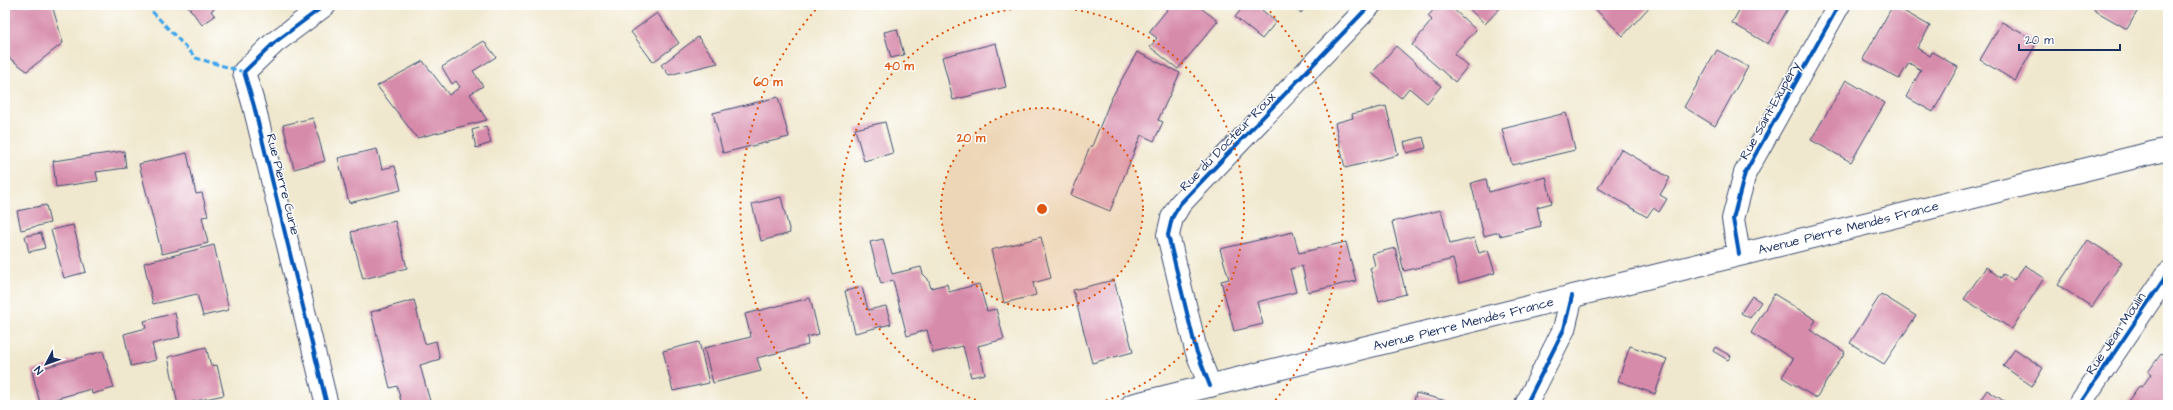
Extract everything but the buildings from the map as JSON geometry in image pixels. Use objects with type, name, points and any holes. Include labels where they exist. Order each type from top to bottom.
[{"type":"street","name":"Rue Pierre Curie","points":[[325,5],[274,43],[244,72],[254,106],[327,405]]},
{"type":"street","name":"Rue du Docteur Roux","points":[[1210,386],[1196,350],[1168,235],[1172,218],[1180,204],[1370,5]]},
{"type":"street","name":"Rue Saint-Exupéry","points":[[1739,254],[1733,219],[1745,173],[1839,5]]},
{"type":"street","name":"Avenue Pierre Mendès France","points":[[1132,405],[2168,149]]},
{"type":"street","name":"Rue Jean Moulin","points":[[2079,405],[2168,273]]},
{"type":"street","points":[[1526,405],[1564,329],[1572,296]]},
{"type":"marked path","points":[[146,5],[196,58],[244,72]]},
{"type":"cycle path","points":[[325,5],[274,43],[244,72],[254,106],[327,405]]},
{"type":"cycle path","points":[[1210,386],[1196,350],[1168,235],[1172,218],[1180,204],[1370,5]]},
{"type":"cycle path","points":[[1739,254],[1733,219],[1745,173],[1839,5]]},
{"type":"cycle path","points":[[2079,405],[2168,273]]},
{"type":"cycle path","points":[[1526,405],[1564,329],[1572,296]]}]
